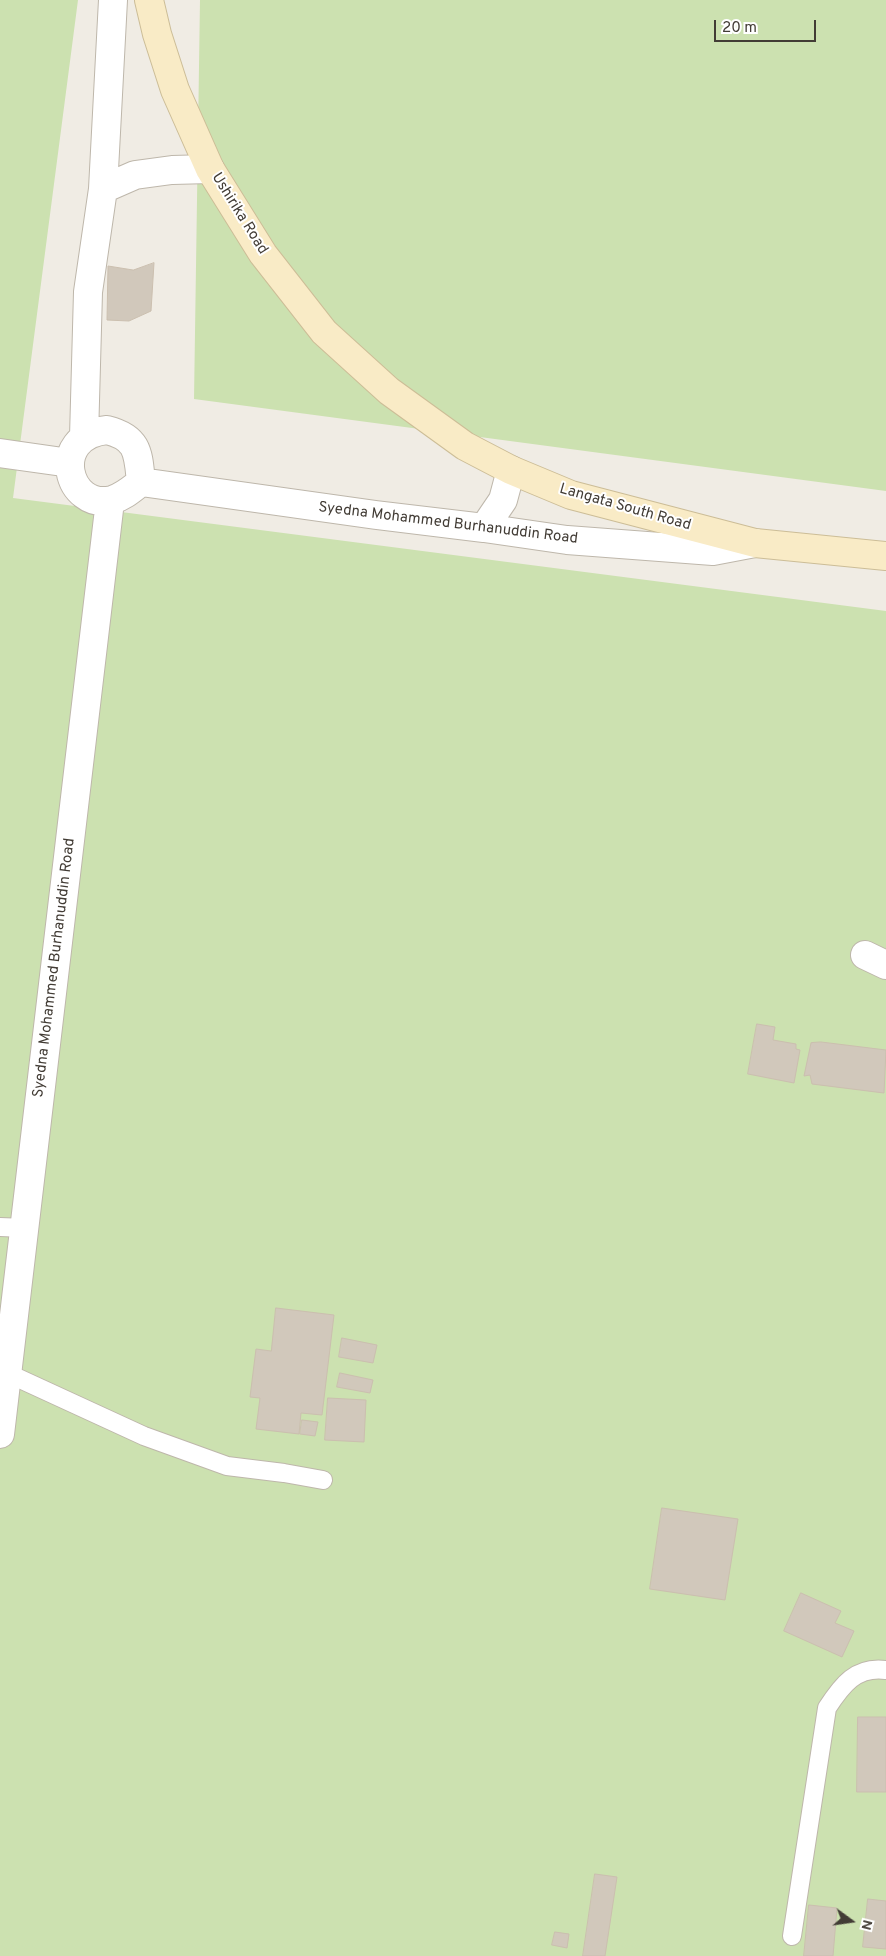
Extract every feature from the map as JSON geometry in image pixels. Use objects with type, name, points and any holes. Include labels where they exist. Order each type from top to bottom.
[{"type":"street","points":[[84,437],[88,292],[103,190],[113,0]]},
{"type":"street","name":"Ushirika Road","points":[[149,0],[157,34],[175,90],[210,169],[264,254],[324,332],[388,391]]},
{"type":"street","points":[[103,190],[135,175],[172,170],[210,169]]},
{"type":"street","name":"Langata South Road","points":[[388,391],[465,446],[511,470],[571,494],[755,543],[886,556]]},
{"type":"street","points":[[107,430],[118,433],[128,439],[136,448],[142,482],[121,497],[110,501],[99,501],[88,497],[78,490],[72,479],[70,463],[76,445],[84,437],[95,431],[107,430]]},
{"type":"street","points":[[0,454],[70,463]]},
{"type":"street","points":[[484,528],[503,500],[511,470]]},
{"type":"street","name":"Syedna Mohammed Burhanuddin Road","points":[[142,482],[376,516],[484,528],[567,540],[713,552],[755,543]]},
{"type":"street","name":"Syedna Mohammed Burhanuddin Road","points":[[0,1434],[7,1373],[12,1227],[110,501]]},
{"type":"lane","points":[[7,1373],[144,1436],[227,1466],[323,1480]]},
{"type":"lane","points":[[792,1936],[827,1708],[842,1686],[860,1672],[886,1670]]},
{"type":"green space","points":[[0,0],[78,0],[13,498],[886,611],[886,1956],[0,1956]]},
{"type":"green space","points":[[200,0],[886,0],[886,491],[194,399]]},
{"type":"building","points":[[154,263],[151,311],[129,321],[107,320],[108,266],[133,270]]},
{"type":"building","points":[[757,1024],[775,1027],[773,1040],[796,1044],[796,1049],[800,1050],[794,1083],[748,1074]]},
{"type":"building","points":[[821,1042],[886,1050],[884,1093],[812,1084],[810,1075],[804,1076],[811,1043]]},
{"type":"building","points":[[276,1308],[334,1315],[322,1415],[301,1413],[299,1434],[256,1429],[260,1398],[250,1397],[256,1349],[271,1351]]},
{"type":"building","points":[[342,1338],[377,1345],[373,1363],[339,1357]]},
{"type":"building","points":[[340,1373],[373,1380],[370,1393],[337,1387]]},
{"type":"building","points":[[328,1398],[366,1400],[364,1442],[325,1440]]},
{"type":"building","points":[[302,1420],[318,1422],[315,1436],[300,1434]]},
{"type":"building","points":[[662,1508],[738,1519],[725,1600],[650,1589]]},
{"type":"building","points":[[801,1593],[841,1611],[835,1623],[854,1631],[842,1657],[784,1631]]},
{"type":"building","points":[[858,1717],[886,1717],[886,1792],[857,1792]]},
{"type":"building","points":[[595,1874],[617,1877],[605,1956],[583,1956]]},
{"type":"building","points":[[868,1899],[886,1901],[886,1949],[863,1947]]},
{"type":"building","points":[[809,1905],[837,1908],[833,1956],[804,1956]]},
{"type":"building","points":[[555,1932],[569,1934],[567,1948],[552,1945]]}]
